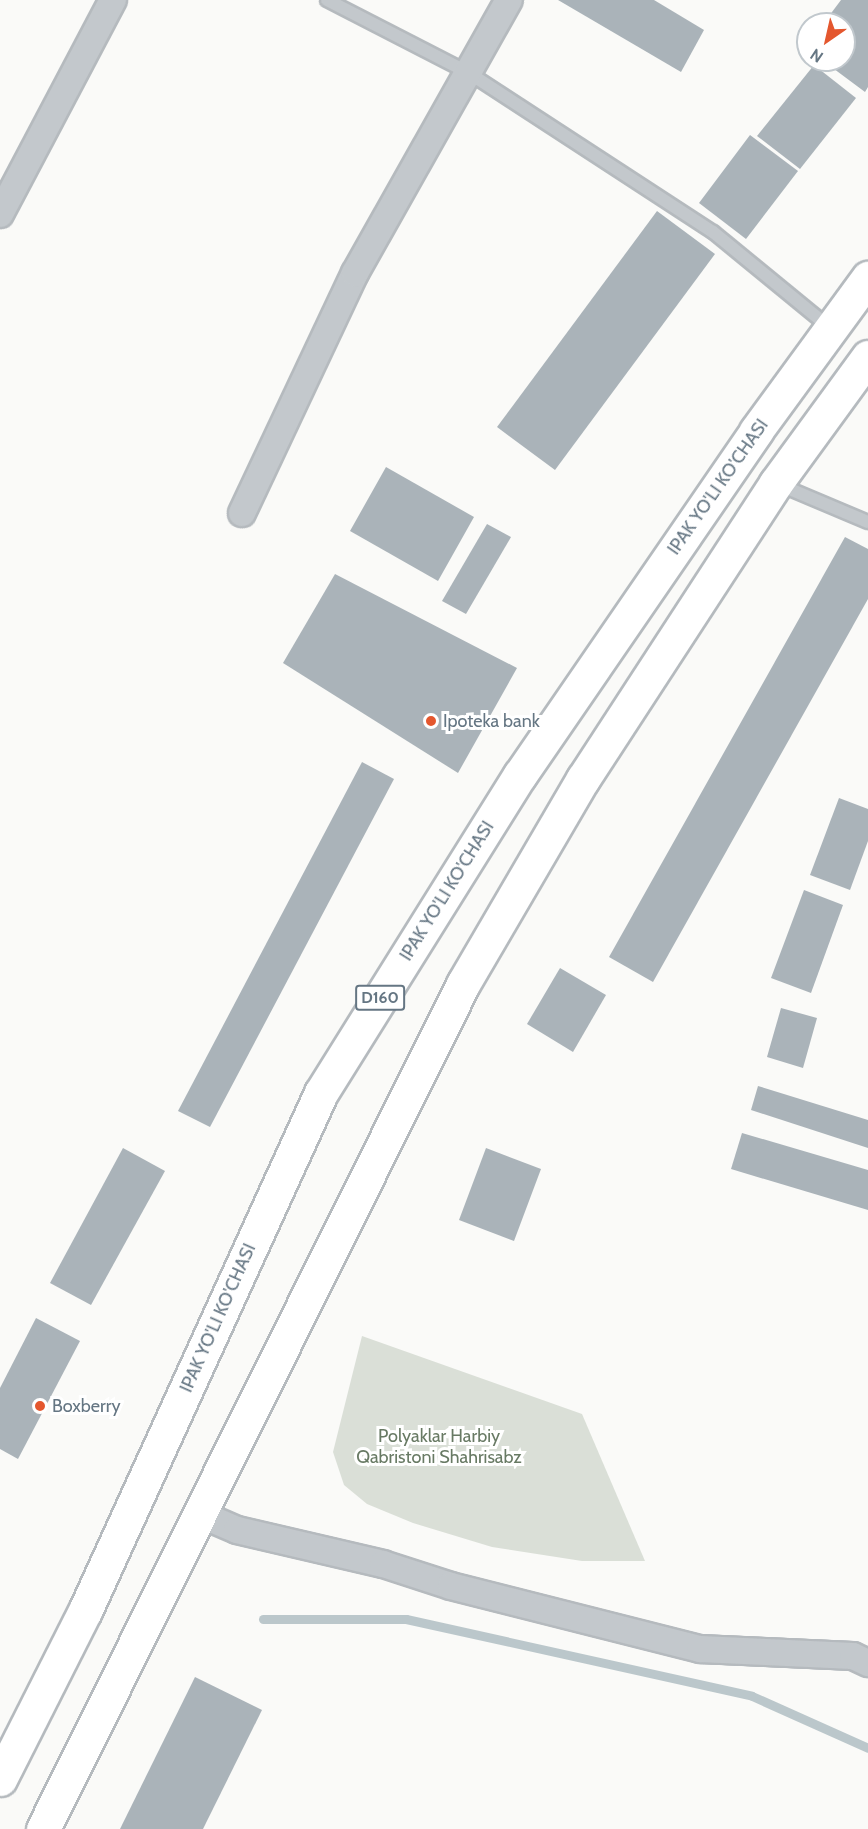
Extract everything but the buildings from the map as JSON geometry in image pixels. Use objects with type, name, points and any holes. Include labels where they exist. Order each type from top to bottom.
[{"type":"main road","name":"IPAK YO'LI KO'CHASI","points":[[0,1779],[85,1611],[321,1093],[520,775],[830,328],[868,278]]},
{"type":"main road","points":[[43,1829],[463,984],[583,779],[777,483],[868,357]]},
{"type":"street","points":[[0,214],[114,0]]},
{"type":"street","points":[[242,513],[355,273],[509,0]]},
{"type":"street","points":[[200,1514],[237,1530],[383,1564],[451,1586],[699,1649],[853,1656],[868,1663]]},
{"type":"lane","points":[[327,0],[469,74],[713,232],[830,328]]},
{"type":"lane","points":[[777,483],[868,522]]},
{"type":"green space","name":"Polyaklar Harbiy Qabristoni Shahrisabz","points":[[362,1336],[582,1414],[645,1561],[582,1561],[492,1547],[413,1523],[367,1504],[344,1485],[333,1452]]},
{"type":"waterway","points":[[263,1619],[406,1619],[752,1696],[868,1748]]},
{"type":"place","name":"Ipoteka bank","points":[[431,721]]},
{"type":"place","name":"Boxberry","points":[[40,1406]]}]
